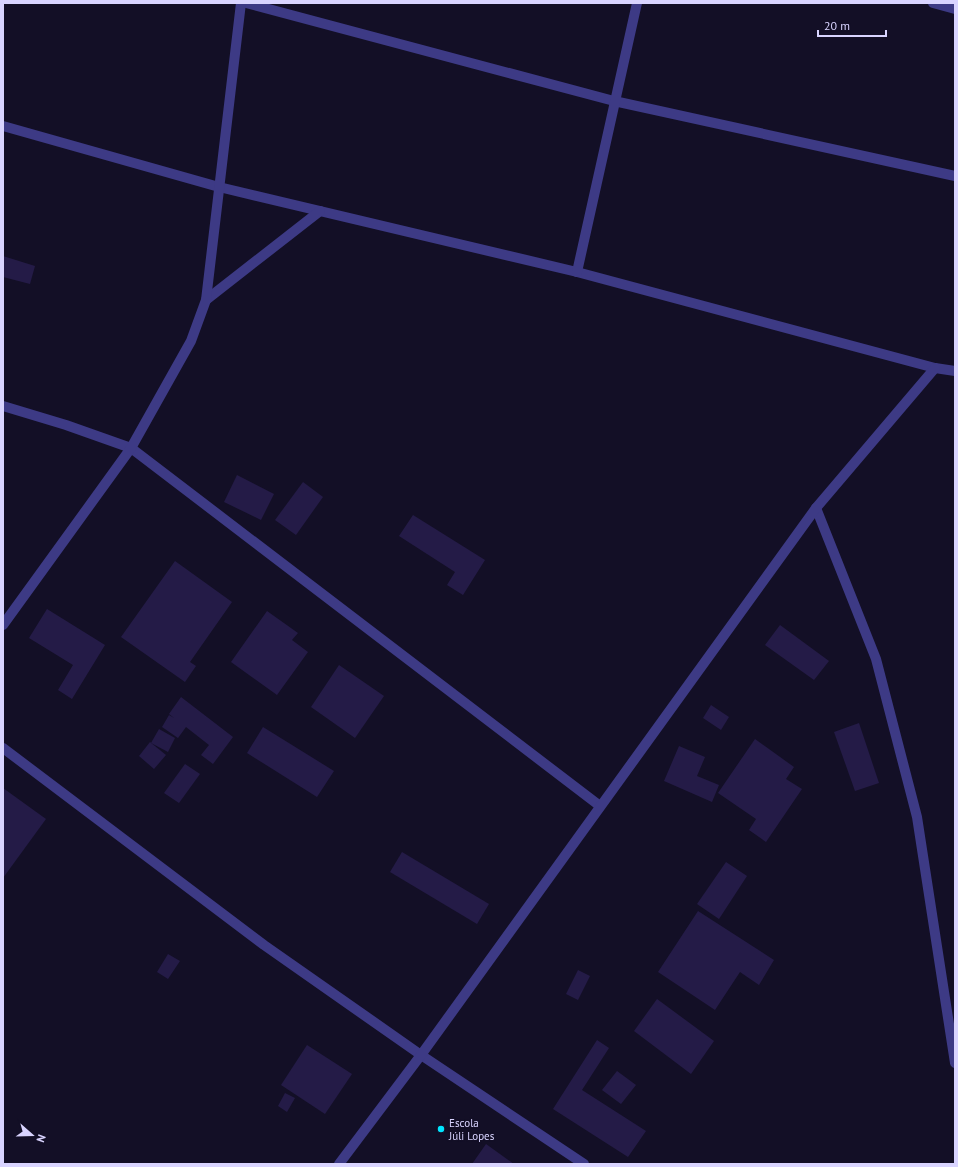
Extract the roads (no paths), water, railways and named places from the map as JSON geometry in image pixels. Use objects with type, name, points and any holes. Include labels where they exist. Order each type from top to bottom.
[{"type":"street","points":[[3,625],[131,448],[190,341],[206,300],[241,3]]},
{"type":"street","points":[[246,3],[614,101],[955,176]]},
{"type":"street","points":[[577,272],[636,3]]},
{"type":"street","points":[[933,3],[955,9]]},
{"type":"street","points":[[3,126],[219,187],[577,272],[935,368],[955,371]]},
{"type":"street","points":[[206,300],[320,211]]},
{"type":"street","points":[[339,1164],[421,1055],[816,508],[935,368]]},
{"type":"street","points":[[3,406],[66,425],[131,448],[600,806]]},
{"type":"street","points":[[816,508],[876,658],[917,817],[955,1063]]},
{"type":"street","points":[[3,748],[264,945],[421,1055],[584,1164]]},
{"type":"place","name":"Escola Júli Lopes","points":[[441,1129]]}]
